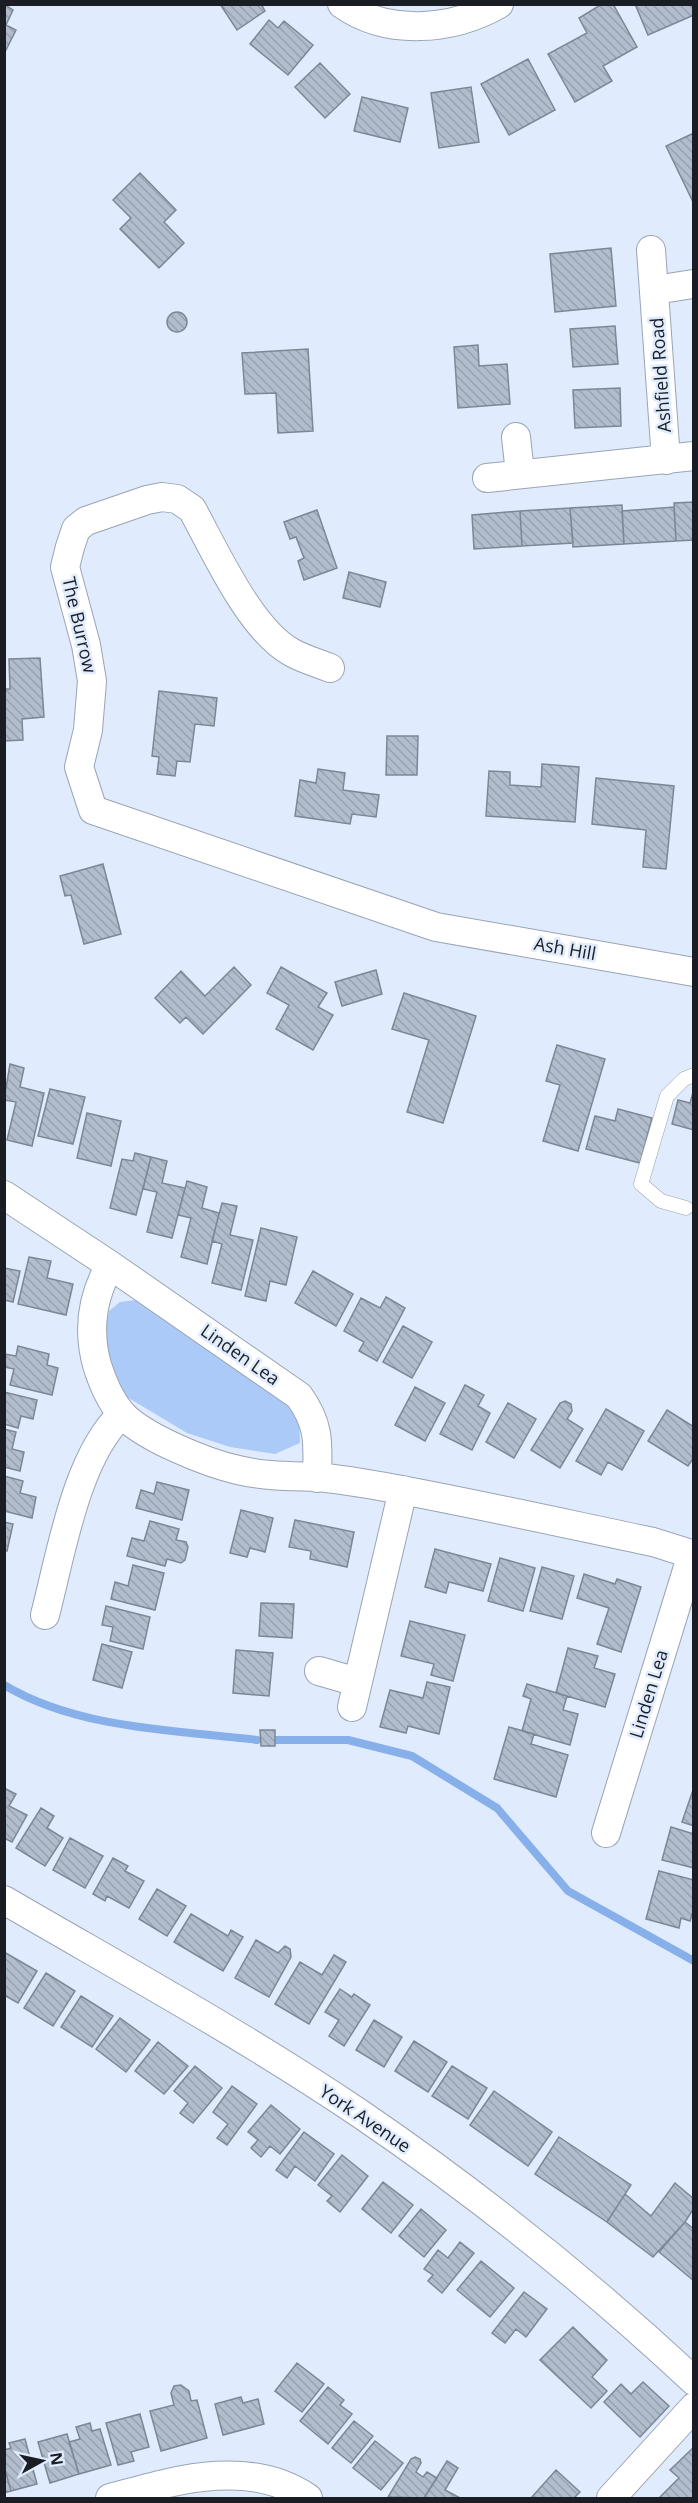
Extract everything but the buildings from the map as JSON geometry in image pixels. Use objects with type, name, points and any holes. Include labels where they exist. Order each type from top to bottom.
[{"type":"street","points":[[342,4],[370,19],[393,25],[414,26],[436,25],[468,19],[499,4]]},
{"type":"street","name":"Ashfield Road","points":[[487,478],[680,458],[651,250]]},
{"type":"street","points":[[655,290],[693,284]]},
{"type":"street","points":[[516,437],[520,473]]},
{"type":"street","name":"The Burrow","points":[[330,668],[291,652],[270,636],[252,616],[192,508],[185,502],[162,497],[147,500],[86,521],[76,529],[65,567],[86,645],[92,681],[88,730],[79,767],[93,810],[436,927]]},
{"type":"street","name":"Ash Hill","points":[[436,927],[693,972]]},
{"type":"street","name":"Linden Lea","points":[[4,1195],[110,1265],[299,1396],[312,1413],[316,1430],[316,1478]]},
{"type":"street","name":"Linden Lea","points":[[110,1265],[95,1298],[91,1323],[92,1349],[100,1374],[122,1414],[138,1427],[162,1441],[237,1470],[403,1490],[653,1542],[693,1555],[606,1833]]},
{"type":"street","points":[[45,1615],[87,1466],[101,1441],[122,1414]]},
{"type":"street","points":[[319,1671],[355,1694],[403,1490]]},
{"type":"street","name":"York Avenue","points":[[4,1900],[269,2056],[379,2127],[482,2201],[611,2307],[693,2381]]},
{"type":"street","points":[[610,2499],[693,2407]]},
{"type":"street","points":[[110,2499],[180,2480],[225,2475],[262,2479],[294,2489],[308,2499]]},
{"type":"lane","points":[[686,1208],[661,1201],[641,1184],[667,1096],[684,1079],[693,1075]]},
{"type":"shaded area","points":[[136,1300],[287,1398],[299,1417],[300,1443],[275,1454],[230,1447],[187,1433],[127,1397],[110,1366],[105,1332],[109,1311],[120,1302]]},
{"type":"waterway","points":[[4,1685],[33,1700],[94,1719],[160,1730],[257,1740]]},
{"type":"waterway","points":[[276,1740],[348,1740],[412,1756],[497,1808],[568,1891],[694,1961]]}]
